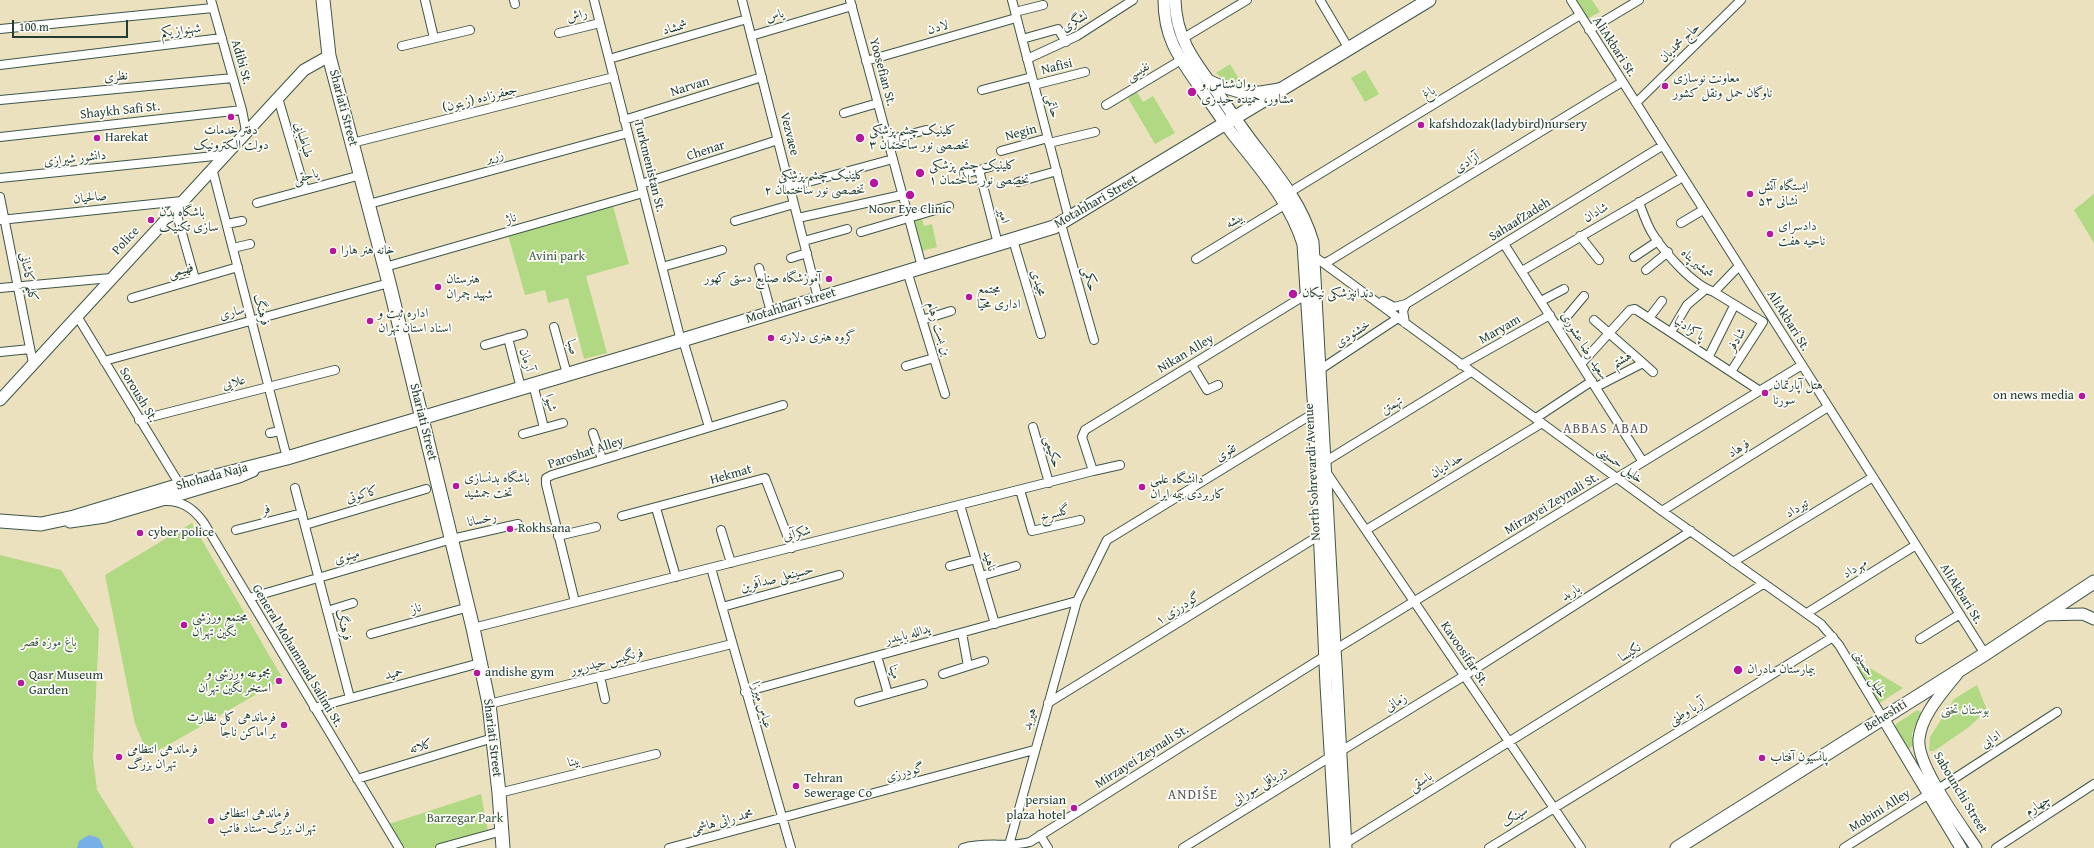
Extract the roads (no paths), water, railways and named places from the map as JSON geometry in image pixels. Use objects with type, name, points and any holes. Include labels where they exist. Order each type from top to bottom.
[{"type":"main road","name":"Shariati Street","points":[[323,0],[329,56],[390,283],[474,628],[489,704],[499,793],[503,848]]},
{"type":"main road","points":[[1164,0],[1167,32],[1181,60],[1230,125]]},
{"type":"main road","points":[[1175,0],[1178,27],[1182,39],[1208,80],[1230,125]]},
{"type":"main road","name":"Motahhari Street","points":[[422,418],[640,352],[645,348],[681,339],[698,332],[706,332],[1013,240],[1065,221],[1230,125],[1284,88],[1429,0]]},
{"type":"main road","name":"Police","points":[[0,400],[246,131],[304,70],[329,56]]},
{"type":"main road","points":[[1208,80],[1230,90],[1244,94],[1284,88]]},
{"type":"main road","name":"North Sohrevardi Avenue","points":[[1230,125],[1290,192],[1309,227],[1323,260],[1321,369],[1346,845]]},
{"type":"main road","name":"North Sohrevardi Avenue","points":[[1230,125],[1286,204],[1303,244],[1314,413],[1330,757],[1336,848]]},
{"type":"main road","name":"Shohada Naja","points":[[0,521],[41,524],[51,523],[180,485],[281,459],[422,418]]},
{"type":"main road","points":[[51,523],[90,520],[157,502],[239,477],[281,459]]},
{"type":"main road","name":"Beheshti","points":[[1677,848],[1985,654],[2094,582]]},
{"type":"main road","points":[[2044,615],[2083,614],[2094,619]]},
{"type":"main road","points":[[1325,656],[1336,649]]},
{"type":"main road","name":"Sabounchi Street","points":[[1961,669],[1931,710],[1922,725],[1918,740],[1920,755],[1934,792],[1961,848]]},
{"type":"main road","name":"Sabounchi Street","points":[[1883,718],[1934,792],[1976,848]]},
{"type":"street","points":[[426,0],[434,38]]},
{"type":"street","name":"Turkmenistan St.","points":[[594,0],[681,339]]},
{"type":"street","name":"Vezvaee","points":[[742,0],[818,298]]},
{"type":"street","name":"حاتمی","points":[[1012,0],[1057,171],[1065,221]]},
{"type":"street","name":"لشگری","points":[[1027,59],[1066,42],[1133,0]]},
{"type":"street","points":[[1182,39],[1247,0]]},
{"type":"street","points":[[1320,0],[1349,49]]},
{"type":"street","name":"AliAkbari St.","points":[[1571,0],[1662,146],[1985,654]]},
{"type":"street","points":[[1589,30],[1639,0]]},
{"type":"street","name":"حاج محمدیان","points":[[1636,103],[1741,0]]},
{"type":"street","name":"یاس","points":[[751,36],[851,3]]},
{"type":"street","name":"Yoosefian St.","points":[[851,3],[922,267]]},
{"type":"street","points":[[0,29],[212,4]]},
{"type":"street","name":"Adibi St.","points":[[212,4],[242,110],[246,131]]},
{"type":"street","name":"لادن","points":[[866,61],[1016,15],[1043,4]]},
{"type":"street","name":"باغ","points":[[1290,192],[1580,15]]},
{"type":"street","name":"شمشاد","points":[[609,59],[747,20]]},
{"type":"street","name":"راش","points":[[560,33],[600,23]]},
{"type":"street","points":[[1022,39],[1058,29],[1066,42]]},
{"type":"street","points":[[402,46],[470,30]]},
{"type":"street","name":"شهنواز یکم","points":[[0,65],[222,38]]},
{"type":"street","name":"نفیسی","points":[[1106,105],[1181,60]]},
{"type":"street","name":"Nafisi","points":[[982,90],[1085,72]]},
{"type":"street","name":"جعفرزاده (زیتون)","points":[[352,143],[614,77]]},
{"type":"street","name":"Narvan","points":[[624,120],[762,77]]},
{"type":"street","name":"نظری","points":[[0,100],[233,78]]},
{"type":"street","name":"آزادی","points":[[1323,260],[1622,82]]},
{"type":"street","name":"طباطبایی","points":[[278,98],[305,190]]},
{"type":"street","points":[[844,113],[878,103]]},
{"type":"street","name":"Shaykh Safi St.","points":[[0,137],[242,110]]},
{"type":"street","points":[[888,140],[926,130]]},
{"type":"street","name":"Negin","points":[[1001,151],[1049,140],[1095,132]]},
{"type":"street","name":"زریر","points":[[369,204],[628,133]]},
{"type":"street","name":"Chenar","points":[[641,184],[778,140]]},
{"type":"street","name":"SahaafZadeh","points":[[1406,304],[1662,146]]},
{"type":"street","name":"دانشور شیرازی","points":[[0,178],[224,156]]},
{"type":"street","points":[[790,187],[892,159]]},
{"type":"street","points":[[968,173],[990,167]]},
{"type":"street","name":"فرهنگ","points":[[212,168],[280,431],[281,459]]},
{"type":"street","name":"امیر","points":[[979,170],[998,244]]},
{"type":"street","points":[[1018,182],[1057,171]]},
{"type":"street","name":"یاحقی","points":[[257,203],[361,175]]},
{"type":"street","name":"شادان","points":[[1522,271],[1683,177]]},
{"type":"street","name":"ناژ","points":[[385,267],[643,193]]},
{"type":"street","points":[[798,218],[902,195]]},
{"type":"street","name":"کلیم کاشانی","points":[[0,196],[2,220],[18,286],[33,363]]},
{"type":"street","name":"شمشیرپناه","points":[[1638,202],[1653,235],[1682,269],[1706,289],[1714,292],[1734,306],[1763,322]]},
{"type":"street","points":[[179,204],[195,279]]},
{"type":"street","name":"صالحیان","points":[[2,220],[179,204]]},
{"type":"street","points":[[735,221],[794,204]]},
{"type":"street","name":"بیشه","points":[[1196,259],[1286,204]]},
{"type":"street","points":[[861,232],[909,220],[949,206]]},
{"type":"street","points":[[1682,223],[1703,210]]},
{"type":"street","points":[[226,224],[242,221]]},
{"type":"street","name":"حکمی","points":[[1065,221],[1094,340]]},
{"type":"street","points":[[804,241],[847,229]]},
{"type":"street","points":[[1580,236],[1600,260]]},
{"type":"street","name":"مجیدی","points":[[1013,240],[1041,334]]},
{"type":"street","points":[[1634,258],[1658,241]]},
{"type":"street","points":[[233,248],[250,244]]},
{"type":"street","name":"سعید رضا عشوری","points":[[1504,244],[1643,462]]},
{"type":"street","points":[[662,267],[722,250]]},
{"type":"street","points":[[1646,270],[1668,252]]},
{"type":"street","points":[[791,258],[807,253]]},
{"type":"street","points":[[1323,260],[1389,306],[1398,307],[1406,304]]},
{"type":"street","name":"خلیل حسینی","points":[[1323,260],[1471,372],[1763,584],[1807,613],[1833,637],[1883,718]]},
{"type":"street","points":[[1714,292],[1739,266]]},
{"type":"street","name":"فهیمی","points":[[132,298],[238,267]]},
{"type":"street","points":[[759,268],[771,312]]},
{"type":"street","name":"بن بست رهام","points":[[907,271],[945,394]]},
{"type":"street","points":[[0,288],[111,278]]},
{"type":"street","name":"ساری","points":[[104,361],[390,283]]},
{"type":"street","points":[[1541,301],[1564,289]]},
{"type":"street","points":[[1671,332],[1687,305],[1706,289]]},
{"type":"street","name":"Nikan Alley","points":[[1093,471],[1082,437],[1083,433],[1088,428],[1307,294]]},
{"type":"street","points":[[1558,327],[1584,296]]},
{"type":"street","points":[[1649,318],[1662,301]]},
{"type":"street","points":[[1402,321],[1403,311],[1406,304]]},
{"type":"street","points":[[1709,356],[1734,306]]},
{"type":"street","name":"پاکزادنیا","points":[[1581,364],[1632,308],[1732,370],[1760,391]]},
{"type":"street","points":[[922,320],[951,311]]},
{"type":"street","name":"Maryam","points":[[1462,365],[1550,315]]},
{"type":"street","name":"Soroush St.","points":[[77,316],[180,485]]},
{"type":"street","name":"هشتم","points":[[1539,420],[1594,384],[1642,364],[1610,333],[1594,320]]},
{"type":"street","name":"خشنودی","points":[[1321,369],[1402,321]]},
{"type":"street","name":"شادفر","points":[[1732,370],[1763,322]]},
{"type":"street","name":"صبا","points":[[554,327],[567,374]]},
{"type":"street","points":[[484,345],[524,334]]},
{"type":"street","name":"آرمان","points":[[508,338],[527,386]]},
{"type":"street","points":[[681,339],[709,427]]},
{"type":"street","points":[[0,352],[30,349]]},
{"type":"street","points":[[906,366],[934,358]]},
{"type":"street","points":[[1192,364],[1207,390],[1218,385]]},
{"type":"street","points":[[1642,364],[1653,372]]},
{"type":"street","name":"Mirzayei Zeynali St.","points":[[1336,649],[1802,365]]},
{"type":"street","name":"علایی","points":[[139,420],[335,370]]},
{"type":"street","name":"تهمتن","points":[[1326,461],[1471,372]]},
{"type":"street","name":"شیوا","points":[[527,386],[544,428]]},
{"type":"street","name":"Paroshat Alley","points":[[575,602],[558,536],[546,484],[546,478],[602,459],[783,405]]},
{"type":"street","name":"فرهاد","points":[[1662,511],[1828,407]]},
{"type":"street","name":"تقوی","points":[[1077,601],[1107,540],[1314,413]]},
{"type":"street","name":"حدادیان","points":[[1366,530],[1539,420]]},
{"type":"street","points":[[523,434],[564,423]]},
{"type":"street","name":"حکیمی","points":[[1033,427],[1048,483]]},
{"type":"street","points":[[270,433],[280,431]]},
{"type":"street","points":[[594,433],[602,459]]},
{"type":"street","name":"شکرآبی","points":[[474,628],[1120,464]]},
{"type":"street","name":"Kavoosifar St.","points":[[1327,473],[1581,848]]},
{"type":"street","name":"تیرداد","points":[[1733,562],[1873,477]]},
{"type":"street","name":"Hekmat","points":[[622,516],[765,478],[792,548]]},
{"type":"street","name":"فرهنگ","points":[[295,488],[350,698]]},
{"type":"street","name":"کاکوتی","points":[[305,524],[426,489]]},
{"type":"street","name":"گلسرخ","points":[[1020,490],[1032,531],[1080,520]]},
{"type":"street","name":"General Mohammad Salimi St.","points":[[157,502],[182,503],[199,516],[399,848]]},
{"type":"street","name":"ناهید","points":[[960,505],[995,624]]},
{"type":"street","points":[[656,508],[676,577]]},
{"type":"street","name":"فر","points":[[236,530],[302,513]]},
{"type":"street","name":"رخسانا","points":[[452,539],[518,524]]},
{"type":"street","points":[[558,536],[596,527]]},
{"type":"street","points":[[721,530],[731,563]]},
{"type":"street","name":"باربد","points":[[1464,676],[1691,531]]},
{"type":"street","name":"گودرزی ۱","points":[[1048,703],[1320,535]]},
{"type":"street","name":"مینوی","points":[[249,598],[452,539]]},
{"type":"street","name":"مهرداد","points":[[1807,613],[1916,545]]},
{"type":"street","points":[[950,566],[976,559]]},
{"type":"street","points":[[981,576],[1016,566]]},
{"type":"street","name":"عباس میرزا","points":[[711,568],[745,692],[791,848]]},
{"type":"street","name":"حسینعلی صدآفرین","points":[[722,607],[839,575]]},
{"type":"street","name":"نکیسا","points":[[1509,742],[1763,584]]},
{"type":"street","name":"یدالله بایندر","points":[[745,692],[1077,601]]},
{"type":"street","name":"هیربد","points":[[1009,845],[1034,750],[1077,601]]},
{"type":"street","points":[[328,611],[353,603]]},
{"type":"street","name":"ناز","points":[[371,634],[469,607]]},
{"type":"street","points":[[1920,639],[1960,614]]},
{"type":"street","points":[[962,633],[968,666]]},
{"type":"street","name":"آریا وطنی","points":[[1553,807],[1833,637]]},
{"type":"street","name":"فرنگیس حیدرپور","points":[[489,704],[732,644]]},
{"type":"street","name":"مینا","points":[[877,656],[888,694]]},
{"type":"street","name":"Mirzayei Zeynali St.","points":[[963,848],[980,845],[1009,845],[1030,842],[1325,656]]},
{"type":"street","points":[[943,674],[984,661]]},
{"type":"street","name":"حمید","points":[[314,708],[480,663]]},
{"type":"street","points":[[600,676],[605,699]]},
{"type":"street","name":"زمانی","points":[[1341,751],[1464,676]]},
{"type":"street","name":"مینا","points":[[859,702],[923,684]]},
{"type":"street","name":"ادایی","points":[[1934,792],[2057,712]]},
{"type":"street","name":"کلاته","points":[[357,779],[493,738]]},
{"type":"street","name":"باسقی","points":[[1346,845],[1509,742]]},
{"type":"street","name":"گودرزی","points":[[782,819],[1034,750]]},
{"type":"street","name":"بینا","points":[[499,793],[656,754]]},
{"type":"street","name":"دریاقلی سورانی","points":[[1183,848],[1330,757]]},
{"type":"street","name":"چهارم","points":[[1996,848],[2094,784]]},
{"type":"street","name":"Mobini Alley","points":[[1844,848],[1934,792]]},
{"type":"street","name":"سینک","points":[[1489,848],[1553,807]]},
{"type":"street","name":"محمد راثی هاشمی","points":[[669,848],[782,819]]},
{"type":"street","points":[[440,848],[502,831]]},
{"type":"street","points":[[1040,835],[1048,848]]},
{"type":"water","points":[[89,835],[99,838],[104,848],[77,848],[79,841]]},
{"type":"place","name":"معاونت نوسازی ناوگان حمل ونقل کشور","points":[[1665,86]]},
{"type":"place","name":"روان‌شناس و مشاور، حمیده حیدری","points":[[1192,92]]},
{"type":"place","name":"دفتر خدمات دولت الکترونیک","points":[[231,117]]},
{"type":"place","name":"kafshdozak(ladybird)nursery","points":[[1421,125]]},
{"type":"place","name":"Harekat","points":[[97,138]]},
{"type":"place","name":"کلینیک چشم پزشکی تخصصی نور ساختمان ۳","points":[[860,138]]},
{"type":"place","name":"کلینیک چشم پزشکی تخصصی نور ساختمان ۱","points":[[920,173]]},
{"type":"place","name":"کلینیک چشم پزشکی تخصصی نور ساختمان ۲","points":[[874,183]]},
{"type":"place","name":"ایستگاه آتش نشانی ۵۳","points":[[1750,194]]},
{"type":"place","name":"Noor Eye Clinic","points":[[910,195]]},
{"type":"place","name":"باشگاه بدن سازی تکنیک","points":[[151,220]]},
{"type":"place","name":"دادسرای ناحیه هفت","points":[[1770,234]]},
{"type":"place","name":"خانه هنر هارا","points":[[333,251]]},
{"type":"place","name":"آموزشگاه صنایع دستی کهور","points":[[829,279]]},
{"type":"place","name":"هنرستان شهید چمران","points":[[438,287]]},
{"type":"place","name":"دندانپزشکی نیکان","points":[[1293,294]]},
{"type":"place","name":"مجتمع اداری محیا","points":[[969,297]]},
{"type":"place","name":"اداره ثبت و اسناد استان تهران","points":[[370,321]]},
{"type":"place","name":"گروه هنری دلارته","points":[[771,338]]},
{"type":"place","name":"هتل آپارتمان سورنا","points":[[1765,393]]},
{"type":"place","name":"on news media","points":[[2082,396]]},
{"type":"place","name":"باشگاه بدنسازى تخت جمشيد","points":[[456,486]]},
{"type":"place","name":"دانشگاه علمی کاربردی بیمه ایران","points":[[1142,487]]},
{"type":"place","name":"Rokhsana","points":[[510,529]]},
{"type":"place","name":"cyber police","points":[[140,533]]},
{"type":"place","name":"مجتمع ورزشی نگین تهران","points":[[184,625]]},
{"type":"place","name":"بیمارستان مادران","points":[[1738,670]]},
{"type":"place","name":"andishe gym","points":[[477,673]]},
{"type":"place","name":"مجموعه ورزشی و استخر نگین تهران","points":[[279,681]]},
{"type":"place","name":"Qasr Museum Garden","points":[[21,683]]},
{"type":"place","name":"فرماندهی کل نظارت بر اماکن ناجا","points":[[284,725]]},
{"type":"place","name":"فرماندهی انتظامی تهران بزرگ","points":[[119,757]]},
{"type":"place","name":"پانسیون آفتاب","points":[[1762,758]]},
{"type":"place","name":"Tehran Sewerage Co","points":[[796,786]]},
{"type":"place","name":"persian plaza hotel","points":[[1074,808]]},
{"type":"place","name":"فرماندهی انتظامی تهران بزرگ-ستاد فاتب","points":[[211,821]]},
{"type":"district","name":"ABBAS ABAD","points":[[1606,429]]},
{"type":"district","name":"ANDIŠE","points":[[1193,795]]},
{"type":"park label","name":"Avini park","points":[[557,257]]},
{"type":"park label","name":"باغ موزه قصر","points":[[49,643]]},
{"type":"park label","name":"بوستان تختی","points":[[1965,711]]},
{"type":"park label","name":"Barzegar Park","points":[[465,819]]}]
